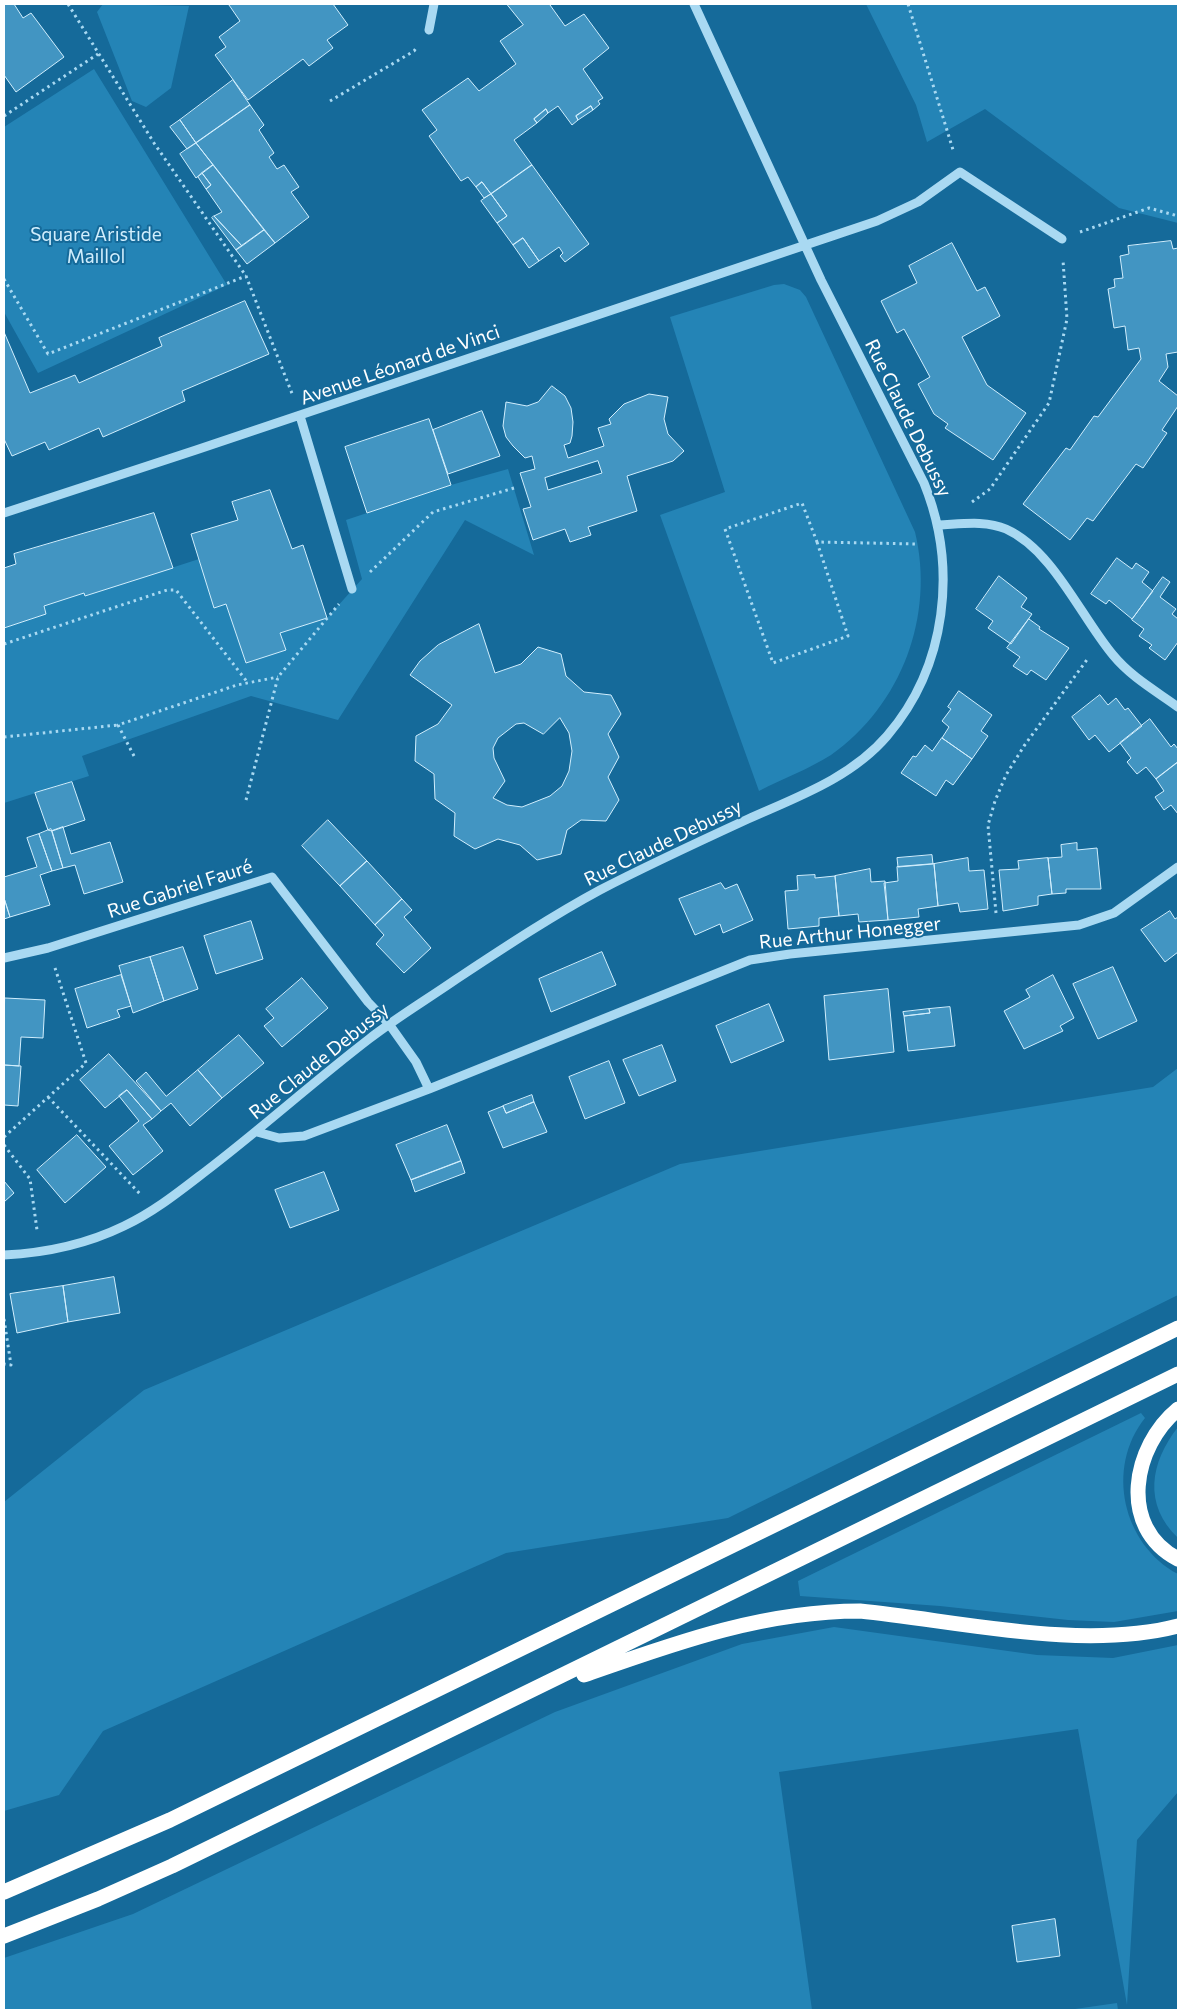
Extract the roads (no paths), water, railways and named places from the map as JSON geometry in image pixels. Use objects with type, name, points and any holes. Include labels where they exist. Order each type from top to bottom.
[{"type":"highway","points":[[4,1892],[170,1820],[1178,1328]]},
{"type":"highway","points":[[4,1936],[154,1874],[519,1698],[1178,1374]]},
{"type":"highway","points":[[1178,1409],[1159,1428],[1149,1443],[1143,1456],[1138,1486],[1139,1503],[1150,1534],[1178,1559]]},
{"type":"highway","points":[[519,1698],[689,1638],[756,1621],[809,1614],[860,1611],[1027,1631],[1078,1635],[1130,1633],[1178,1626]]},
{"type":"street","points":[[429,30],[434,4]]},
{"type":"street","name":"Rue Claude Debussy","points":[[4,1255],[40,1252],[105,1234],[155,1210],[257,1132],[389,1024],[578,902],[680,850],[825,783],[867,756],[899,720],[910,704],[928,664],[938,631],[943,595],[942,544],[939,525],[924,483],[805,245],[694,4]]},
{"type":"street","name":"Avenue Léonard de Vinci","points":[[4,513],[300,416],[896,213],[918,202],[960,172],[1062,239]]},
{"type":"street","points":[[300,416],[352,589]]},
{"type":"street","points":[[939,525],[994,524],[1018,536],[1043,558],[1101,640],[1125,668],[1178,707]]},
{"type":"street","name":"Rue Arthur Honegger","points":[[257,1132],[279,1138],[304,1136],[429,1089],[750,960],[790,954],[1058,928],[1099,919],[1128,905],[1178,867]]},
{"type":"street","name":"Rue Gabriel Fauré","points":[[4,958],[48,948],[272,876],[368,1002],[389,1024]]},
{"type":"street","points":[[389,1024],[416,1062],[429,1089]]},
{"type":"park label","name":"Square Aristide Maillol","points":[[96,246]]}]
